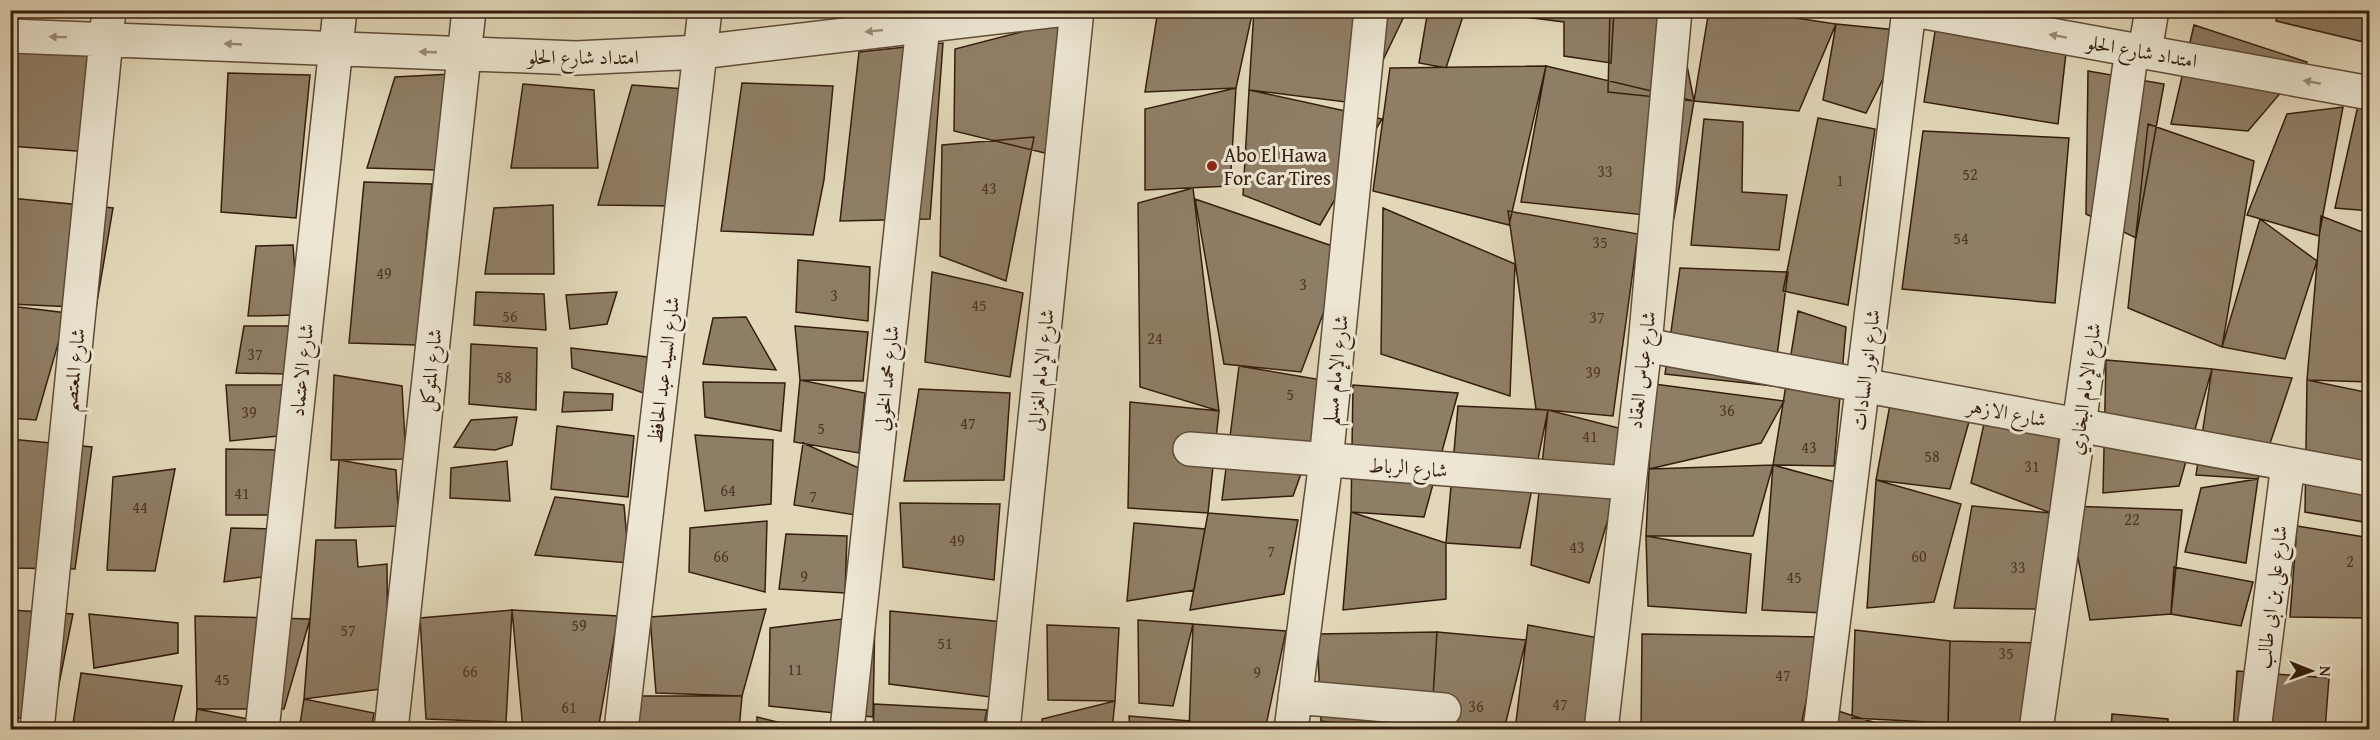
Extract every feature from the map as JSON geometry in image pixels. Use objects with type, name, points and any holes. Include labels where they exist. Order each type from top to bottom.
[{"type":"street","name":"شارع الاعتماد","points":[[262,729],[340,10]]},
{"type":"street","name":"شارع المتوكل","points":[[391,729],[469,10]]},
{"type":"street","name":"شارع السيد عبد الحافظ","points":[[621,729],[705,10]]},
{"type":"street","name":"امتداد شارع الحلو","points":[[10,36],[107,24],[336,49],[576,58],[700,52],[1057,10]]},
{"type":"street","name":"شارع الإمام الغزالى","points":[[1003,729],[1077,10]]},
{"type":"street","name":"شارع الإمام مسلم","points":[[1291,729],[1326,461],[1371,10]]},
{"type":"street","name":"شارع عباس العقاد","points":[[1600,729],[1627,483],[1645,345],[1675,10]]},
{"type":"street","name":"شارع انور السادات","points":[[1821,729],[1909,10]]},
{"type":"street","name":"امتداد شارع الحلو","points":[[1914,10],[2370,93]]},
{"type":"street","name":"شارع الإمام البخاري","points":[[2036,729],[2079,426],[2138,50],[2152,10]]},
{"type":"street","name":"شارع المعتصم","points":[[37,729],[107,24]]},
{"type":"street","name":"شارع محمد الخولي","points":[[847,729],[923,26]]},
{"type":"street","name":"شارع الازهر","points":[[1645,345],[2288,464],[2369,475]]},
{"type":"street","name":"شارع الرباط","points":[[1190,449],[1627,483]]},
{"type":"street","name":"شارع على بن ابى طالب","points":[[2254,729],[2288,464]]},
{"type":"street","points":[[1295,697],[1444,710]]},
{"type":"building","points":[[518,10],[595,10],[595,16]]},
{"type":"building","points":[[1158,10],[1253,10],[1236,88],[1145,92]]},
{"type":"building","points":[[1254,10],[1407,10],[1362,104],[1249,90]]},
{"type":"building","points":[[1428,10],[1465,10],[1446,68],[1419,63]]},
{"type":"building","points":[[1493,10],[1614,10],[1611,63],[1564,56],[1564,22],[1492,13]]},
{"type":"building","points":[[1610,10],[1676,10],[1694,101],[1608,92]]},
{"type":"building","points":[[1709,10],[1744,10],[1836,24],[1799,111],[1694,101]]},
{"type":"building","points":[[2228,10],[2264,10],[2262,16]]},
{"type":"building","points":[[2278,10],[2370,10],[2368,43],[2276,21]]},
{"type":"building","points":[[1064,21],[1045,153],[954,131],[955,49]]},
{"type":"building","points":[[1836,24],[1907,31],[1866,113],[1823,100]]},
{"type":"building","points":[[1936,25],[2067,44],[2058,124],[1924,102]]},
{"type":"building","points":[[2194,25],[2307,62],[2248,131],[2171,124]]},
{"type":"building","points":[[943,43],[930,219],[840,221],[859,52]]},
{"type":"building","points":[[92,49],[89,152],[10,146],[10,53]]},
{"type":"building","points":[[2368,61],[2370,211],[2335,208]]},
{"type":"building","points":[[1546,66],[1694,101],[1674,218],[1521,202]]},
{"type":"building","points":[[1546,66],[1509,225],[1373,191],[1390,68]]},
{"type":"building","points":[[2088,71],[2164,84],[2136,238],[2086,214]]},
{"type":"building","points":[[228,73],[310,75],[296,218],[221,212]]},
{"type":"building","points":[[451,74],[438,170],[367,168],[395,77]]},
{"type":"building","points":[[742,83],[833,86],[824,180],[813,235],[721,231]]},
{"type":"building","points":[[523,84],[594,90],[598,168],[511,168]]},
{"type":"building","points":[[632,85],[685,89],[672,206],[598,205]]},
{"type":"building","points":[[1236,88],[1230,186],[1145,190],[1145,109]]},
{"type":"building","points":[[1249,90],[1382,119],[1320,225],[1243,195]]},
{"type":"building","points":[[2343,107],[2319,236],[2247,215],[2287,114]]},
{"type":"building","points":[[1818,118],[1875,129],[1848,305],[1783,291]]},
{"type":"building","points":[[1704,119],[1743,122],[1742,192],[1787,195],[1779,250],[1691,245]]},
{"type":"building","points":[[2148,124],[2254,161],[2222,347],[2128,308]]},
{"type":"building","points":[[1923,131],[2069,138],[2055,303],[1902,289]]},
{"type":"building","points":[[1034,137],[1006,281],[940,256],[942,145]]},
{"type":"building","points":[[364,182],[432,184],[416,345],[349,343]]},
{"type":"building","points":[[1193,188],[1219,411],[1140,387],[1138,203]]},
{"type":"building","points":[[10,198],[113,208],[96,308],[10,304]]},
{"type":"building","points":[[1195,199],[1347,251],[1301,372],[1224,364]]},
{"type":"building","points":[[553,205],[554,274],[485,274],[494,208]]},
{"type":"building","points":[[1383,208],[1515,264],[1510,396],[1381,354]]},
{"type":"building","points":[[1508,211],[1638,234],[1613,416],[1536,409]]},
{"type":"building","points":[[2321,216],[2370,235],[2370,382],[2307,380]]},
{"type":"building","points":[[2260,219],[2317,261],[2285,359],[2222,347]]},
{"type":"building","points":[[293,245],[298,315],[248,316],[256,246]]},
{"type":"building","points":[[798,260],[870,267],[868,321],[796,312]]},
{"type":"building","points":[[1680,268],[1788,272],[1773,386],[1665,374]]},
{"type":"building","points":[[932,272],[1023,293],[1010,377],[925,362]]},
{"type":"building","points":[[476,292],[544,294],[546,330],[474,325]]},
{"type":"building","points":[[617,292],[607,324],[570,329],[566,295]]},
{"type":"building","points":[[10,306],[67,313],[36,420],[10,418]]},
{"type":"building","points":[[1798,311],[1846,327],[1834,466],[1773,465]]},
{"type":"building","points":[[746,317],[776,370],[703,364],[713,318]]},
{"type":"building","points":[[244,326],[290,326],[289,374],[236,373]]},
{"type":"building","points":[[795,326],[868,332],[863,381],[800,380]]},
{"type":"building","points":[[471,344],[537,348],[536,410],[469,404]]},
{"type":"building","points":[[571,348],[656,358],[652,396],[572,368]]},
{"type":"building","points":[[2106,360],[2212,369],[2179,486],[2103,493]]},
{"type":"building","points":[[1239,366],[1334,382],[1293,496],[1222,500]]},
{"type":"building","points":[[2212,369],[2292,378],[2258,479],[2196,475]]},
{"type":"building","points":[[334,375],[402,386],[406,459],[331,460]]},
{"type":"building","points":[[800,380],[865,393],[859,453],[794,442]]},
{"type":"building","points":[[2307,380],[2370,393],[2370,523],[2305,512]]},
{"type":"building","points":[[703,382],[785,383],[781,431],[705,417]]},
{"type":"building","points":[[1654,384],[1784,401],[1761,443],[1649,469]]},
{"type":"building","points":[[226,385],[286,385],[288,435],[230,441]]},
{"type":"building","points":[[1353,385],[1458,393],[1424,517],[1351,512]]},
{"type":"building","points":[[919,389],[1010,393],[1004,480],[904,481]]},
{"type":"building","points":[[564,392],[613,394],[612,410],[562,412]]},
{"type":"building","points":[[1891,399],[1972,411],[1950,489],[1876,480]]},
{"type":"building","points":[[1130,402],[1219,411],[1208,513],[1128,508]]},
{"type":"building","points":[[1458,406],[1548,410],[1520,548],[1446,543]]},
{"type":"building","points":[[1548,410],[1634,432],[1589,583],[1531,565]]},
{"type":"building","points":[[1987,410],[2060,430],[2051,513],[1971,483]]},
{"type":"building","points":[[517,417],[512,445],[495,450],[454,447],[471,420]]},
{"type":"building","points":[[557,426],[634,436],[628,497],[551,489]]},
{"type":"building","points":[[695,435],[773,440],[771,504],[705,511]]},
{"type":"building","points":[[10,439],[92,447],[75,569],[10,568]]},
{"type":"building","points":[[803,443],[863,470],[855,515],[794,505]]},
{"type":"building","points":[[226,449],[278,450],[279,515],[226,515]]},
{"type":"building","points":[[339,460],[396,470],[399,526],[335,528]]},
{"type":"building","points":[[507,461],[510,501],[450,498],[451,468]]},
{"type":"building","points":[[1773,465],[1839,483],[1823,613],[1762,610]]},
{"type":"building","points":[[1773,465],[1753,536],[1646,536],[1649,469]]},
{"type":"building","points":[[175,469],[155,571],[107,570],[113,477]]},
{"type":"building","points":[[2258,479],[2246,563],[2185,552],[2201,488]]},
{"type":"building","points":[[1876,480],[1961,504],[1934,602],[1867,608]]},
{"type":"building","points":[[555,497],[624,505],[629,563],[535,555]]},
{"type":"building","points":[[900,503],[1000,504],[994,580],[903,567]]},
{"type":"building","points":[[1972,506],[2051,513],[2041,609],[1954,608]]},
{"type":"building","points":[[2068,506],[2182,510],[2171,614],[2090,620]]},
{"type":"building","points":[[1351,512],[1446,543],[1446,599],[1343,610]]},
{"type":"building","points":[[1208,513],[1298,520],[1284,594],[1190,610]]},
{"type":"building","points":[[767,521],[765,592],[689,572],[690,528]]},
{"type":"building","points":[[1134,523],[1205,529],[1194,590],[1127,601]]},
{"type":"building","points":[[2297,526],[2370,538],[2370,618],[2290,617]]},
{"type":"building","points":[[231,528],[275,529],[269,576],[224,582]]},
{"type":"building","points":[[786,534],[847,536],[845,593],[779,589]]},
{"type":"building","points":[[1646,536],[1751,554],[1746,613],[1648,606]]},
{"type":"building","points":[[316,540],[356,540],[358,567],[387,564],[388,688],[304,699]]},
{"type":"building","points":[[2174,567],[2253,582],[2241,626],[2171,614]]},
{"type":"building","points":[[766,609],[742,696],[656,693],[650,617]]},
{"type":"building","points":[[10,610],[73,614],[52,719],[10,718]]},
{"type":"building","points":[[512,610],[618,616],[598,730],[523,730]]},
{"type":"building","points":[[512,610],[506,722],[426,719],[420,618]]},
{"type":"building","points":[[890,611],[1014,623],[990,697],[889,684]]},
{"type":"building","points":[[89,614],[178,623],[178,653],[94,668]]},
{"type":"building","points":[[875,615],[873,717],[769,706],[770,628]]},
{"type":"building","points":[[195,616],[310,619],[284,709],[197,709]]},
{"type":"building","points":[[1138,620],[1193,624],[1173,706],[1139,703]]},
{"type":"building","points":[[1193,624],[1286,631],[1265,730],[1189,730]]},
{"type":"building","points":[[1047,625],[1119,628],[1115,701],[1048,700]]},
{"type":"building","points":[[1528,625],[1610,640],[1591,730],[1515,730]]},
{"type":"building","points":[[1855,630],[1950,641],[1948,723],[1852,718]]},
{"type":"building","points":[[1437,632],[1526,640],[1504,730],[1431,730]]},
{"type":"building","points":[[1437,632],[1431,730],[1390,730],[1321,721],[1317,634]]},
{"type":"building","points":[[1642,634],[1820,637],[1800,730],[1641,730]]},
{"type":"building","points":[[1950,641],[2048,643],[2017,730],[1948,730]]},
{"type":"building","points":[[2362,670],[2370,670],[2370,700],[2363,700]]},
{"type":"building","points":[[2237,671],[2329,678],[2325,730],[2233,730]]},
{"type":"building","points":[[81,673],[182,686],[171,730],[72,730]]},
{"type":"building","points":[[639,696],[742,696],[739,730],[638,730]]},
{"type":"building","points":[[304,699],[374,713],[371,730],[299,730]]},
{"type":"building","points":[[1115,701],[1112,730],[1042,730],[1042,719]]},
{"type":"building","points":[[874,704],[987,710],[983,730],[873,730]]},
{"type":"building","points":[[197,709],[285,726],[284,730],[195,730]]},
{"type":"building","points":[[1835,710],[1898,730],[1834,730]]},
{"type":"building","points":[[2112,714],[2168,719],[2167,730],[2111,730]]},
{"type":"building","points":[[1129,716],[1190,721],[1188,730],[1130,730]]},
{"type":"building","points":[[757,717],[810,730],[757,730]]},
{"type":"building","points":[[1321,721],[1390,730],[1321,730]]},
{"type":"place","name":"Abo El Hawa For Car Tires","points":[[1212,166]]}]
